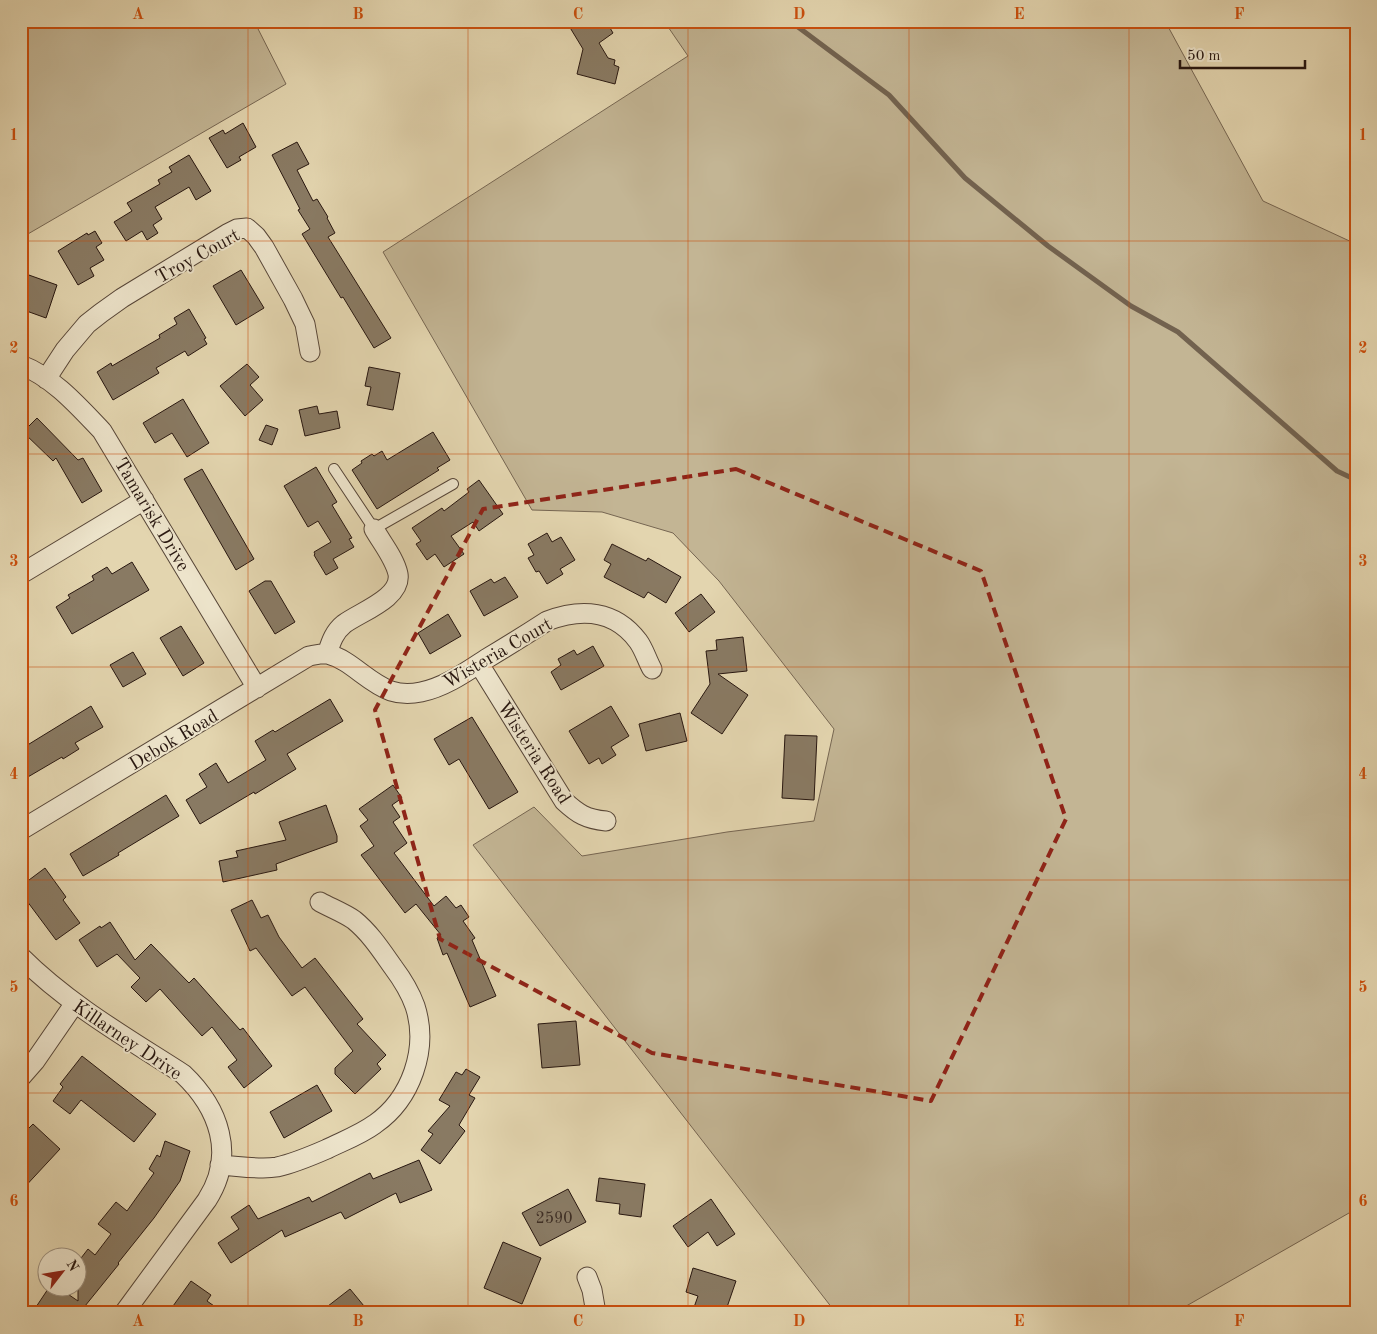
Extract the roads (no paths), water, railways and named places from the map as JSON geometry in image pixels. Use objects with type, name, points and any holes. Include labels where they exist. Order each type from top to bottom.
[{"type":"street","name":"Troy Court","points":[[46,379],[87,324],[100,313],[237,229],[247,228],[264,247],[294,299],[305,324],[310,352]]},
{"type":"street","name":"Tamarisk Drive","points":[[21,365],[46,379],[78,405],[102,431],[257,688]]},
{"type":"street","points":[[21,574],[144,500]]},
{"type":"street","points":[[327,654],[334,635],[344,625],[391,594],[397,585],[398,576],[395,566],[374,529]]},
{"type":"street","name":"Wisteria Court","points":[[327,654],[390,691],[405,693],[421,692],[441,686],[547,621],[561,615],[586,612],[612,618],[623,626],[638,641],[652,668]]},
{"type":"street","name":"Debok Road","points":[[21,830],[309,656],[327,654]]},
{"type":"street","name":"Wisteria Road","points":[[479,664],[564,800],[576,812],[592,819],[606,821]]},
{"type":"street","points":[[220,1165],[258,1168],[276,1167],[302,1160],[353,1137],[376,1124],[396,1104],[408,1086],[415,1069],[419,1050],[420,1028],[415,1006],[403,980],[376,943],[353,919],[320,902]]},
{"type":"street","name":"Killarney Drive","points":[[21,956],[41,977],[74,1004],[183,1074],[208,1103],[217,1122],[222,1142],[219,1177],[209,1198],[124,1313]]},
{"type":"street","points":[[21,1077],[35,1061],[74,1004]]},
{"type":"street","points":[[586,1277],[592,1290],[596,1313]]},
{"type":"lane","points":[[334,469],[374,529],[453,484]]},
{"type":"waterway","points":[[790,21],[889,95],[965,178],[1048,246],[1131,306],[1178,332],[1337,471],[1356,480]]}]
